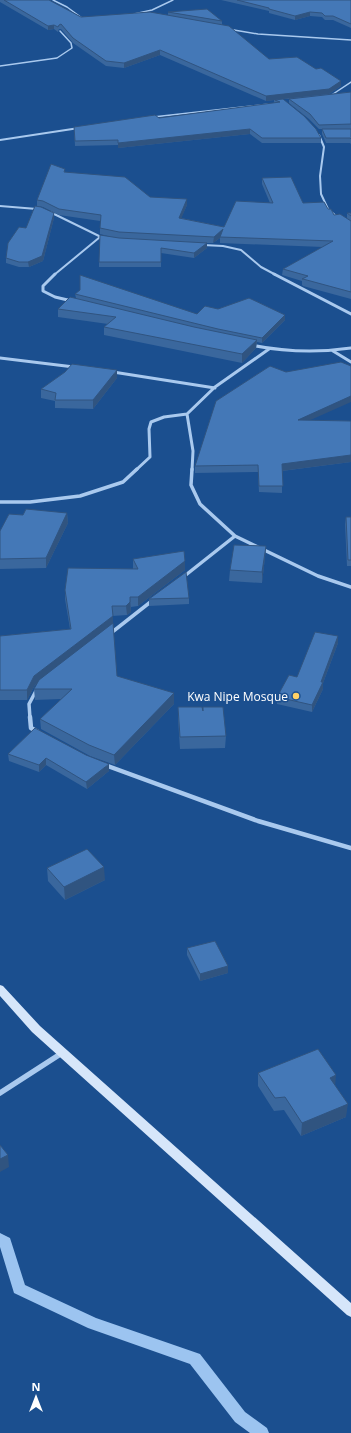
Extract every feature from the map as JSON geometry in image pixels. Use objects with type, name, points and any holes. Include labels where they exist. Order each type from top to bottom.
[{"type":"street","points":[[52,0],[67,7],[79,17],[85,18]]},
{"type":"street","points":[[130,15],[152,10],[173,0]]},
{"type":"street","points":[[142,12],[148,14]]},
{"type":"street","points":[[226,28],[258,34],[351,40]]},
{"type":"street","points":[[0,66],[57,58],[65,54],[72,48],[71,43],[60,31]]},
{"type":"street","points":[[337,96],[330,96],[351,82]]},
{"type":"street","points":[[148,118],[272,104]]},
{"type":"street","points":[[0,140],[83,127]]},
{"type":"street","points":[[324,132],[317,132],[324,147],[320,176],[321,194],[328,209],[338,218]]},
{"type":"street","points":[[0,199],[1,206],[42,209]]},
{"type":"street","points":[[48,211],[100,237],[107,238]]},
{"type":"street","points":[[74,302],[43,291],[43,286],[66,264],[100,237]]},
{"type":"street","points":[[200,245],[223,246],[241,250],[261,267],[351,314]]},
{"type":"street","points":[[246,344],[269,349],[299,352],[333,351],[351,348]]},
{"type":"street","points":[[269,349],[194,404],[187,414],[193,451],[191,485],[200,504],[234,536],[318,576],[351,588]]},
{"type":"street","points":[[333,351],[351,362]]},
{"type":"street","points":[[0,358],[81,368]]},
{"type":"street","points":[[112,372],[215,388]]},
{"type":"street","points":[[0,502],[30,502],[80,496],[123,482],[150,457],[150,429],[152,422],[164,417],[187,414]]},
{"type":"street","points":[[180,579],[234,536]]},
{"type":"street","points":[[107,636],[156,598]]},
{"type":"street","points":[[43,684],[37,688],[29,704],[31,728],[44,735]]},
{"type":"street","points":[[103,765],[199,801],[297,834],[351,848]]},
{"type":"street","points":[[0,990],[36,1029],[351,1311]]},
{"type":"street","points":[[0,1093],[63,1053]]},
{"type":"building","points":[[4,0],[49,0],[81,17],[150,12],[229,26],[269,59],[297,57],[316,69],[321,68],[341,81],[329,89],[266,96],[160,50],[124,63],[106,61],[73,38],[61,24],[58,27],[54,25],[48,26]]},
{"type":"building","points":[[237,0],[351,0],[351,24],[333,16],[325,16],[322,13],[310,12],[295,16]]},
{"type":"building","points":[[207,9],[222,21],[168,12]]},
{"type":"building","points":[[351,92],[351,124],[319,125],[310,114],[289,99]]},
{"type":"building","points":[[283,99],[304,116],[316,129],[321,138],[262,138],[250,129],[118,143],[118,140],[75,141],[74,127],[155,115],[159,118],[280,102],[275,100]]},
{"type":"building","points":[[322,129],[351,129],[351,139],[326,138]]},
{"type":"building","points":[[51,164],[65,169],[64,172],[125,177],[150,197],[187,199],[179,218],[224,227],[236,201],[273,203],[262,178],[291,177],[303,203],[324,202],[328,209],[331,209],[334,215],[340,214],[351,221],[351,292],[302,279],[308,276],[283,269],[333,241],[220,237],[223,229],[214,237],[119,232],[100,228],[101,215],[59,209],[43,201],[37,200]]},
{"type":"building","points":[[35,206],[54,213],[42,256],[28,262],[19,262],[6,258],[8,243],[19,227],[26,228]]},
{"type":"building","points":[[100,235],[119,238],[207,243],[194,253],[161,248],[161,262],[99,262]]},
{"type":"building","points":[[80,275],[197,314],[205,306],[218,309],[249,298],[285,315],[262,338],[218,329],[75,294],[80,290]]},
{"type":"building","points":[[70,297],[194,327],[257,340],[242,354],[104,327],[116,317],[58,309]]},
{"type":"building","points":[[341,362],[351,366],[351,396],[298,420],[351,421],[351,455],[282,464],[283,486],[259,486],[258,465],[195,466],[216,401],[270,366],[286,372]]},
{"type":"building","points":[[72,364],[117,370],[93,400],[55,400],[56,393],[41,389],[65,372]]},
{"type":"building","points":[[26,509],[67,513],[46,558],[0,559],[0,531],[9,514],[23,515]]},
{"type":"building","points":[[346,517],[351,517],[351,560],[348,560]]},
{"type":"building","points":[[234,545],[266,546],[262,572],[230,570]]},
{"type":"building","points":[[184,551],[185,561],[138,597],[130,597],[130,602],[126,606],[112,606],[113,616],[34,676],[27,690],[0,690],[0,636],[71,629],[65,590],[68,568],[138,569],[133,559]]},
{"type":"building","points":[[186,572],[189,598],[149,599]]},
{"type":"building","points":[[113,623],[117,676],[174,693],[114,755],[89,745],[40,719],[72,689],[34,689],[39,680]]},
{"type":"building","points":[[315,632],[338,636],[321,682],[323,682],[312,705],[277,697],[289,675],[297,677]]},
{"type":"building","points":[[178,707],[202,707],[203,711],[203,707],[223,707],[226,736],[180,737]]},
{"type":"building","points":[[35,728],[86,755],[109,764],[86,782],[46,758],[39,765],[8,754]]},
{"type":"building","points":[[87,849],[104,867],[64,887],[47,868]]},
{"type":"building","points":[[215,941],[228,966],[200,974],[187,948]]},
{"type":"building","points":[[318,1049],[336,1075],[330,1078],[348,1104],[302,1123],[285,1097],[275,1098],[258,1073]]},
{"type":"building","points":[[0,1145],[8,1155],[0,1159]]},
{"type":"waterway","points":[[0,1239],[5,1242],[19,1289],[93,1323],[195,1359],[240,1417],[262,1433]]},
{"type":"place","name":"Kwa Nipe Mosque","points":[[296,696]]}]
